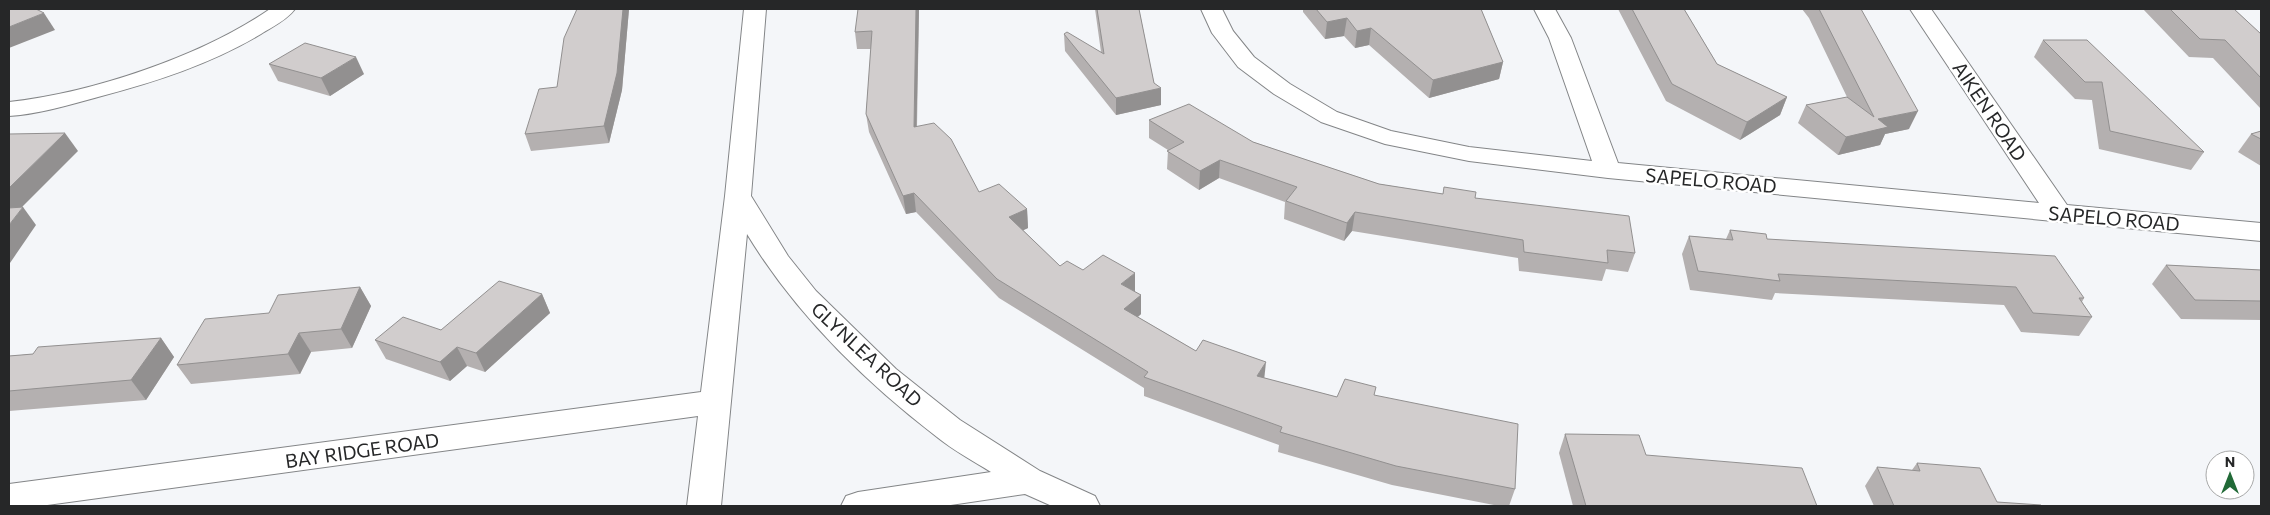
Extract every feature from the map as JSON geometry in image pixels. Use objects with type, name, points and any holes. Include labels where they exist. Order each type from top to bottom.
[{"type":"street","points":[[9,109],[67,99],[179,66],[232,43],[284,9]]},
{"type":"street","points":[[704,506],[738,196],[755,9]]},
{"type":"street","name":"SAPELO ROAD","points":[[1212,9],[1223,34],[1246,62],[1282,89],[1329,117],[1385,137],[1469,154],[1608,170],[2261,232]]},
{"type":"street","points":[[1545,9],[1560,38],[1608,170]]},
{"type":"street","name":"AIKEN ROAD","points":[[1921,9],[2059,213]]},
{"type":"street","name":"GLYNLEA ROAD","points":[[738,196],[778,262],[806,298],[885,377],[949,429],[1028,480],[1083,506]]},
{"type":"street","name":"BAY RIDGE ROAD","points":[[9,497],[715,402]]},
{"type":"street","points":[[858,506],[1028,480]]},
{"type":"building","points":[[9,9],[36,9],[44,13],[9,27]]},
{"type":"building","points":[[577,9],[623,9],[617,73],[604,126],[525,134],[539,89],[557,87],[564,38]]},
{"type":"building","points":[[858,9],[916,9],[914,127],[934,123],[951,139],[979,192],[999,184],[1027,209],[1009,217],[1060,266],[1067,261],[1083,270],[1103,255],[1135,273],[1121,284],[1141,295],[1124,309],[1196,351],[1203,340],[1266,362],[1257,376],[1337,397],[1345,379],[1376,387],[1374,395],[1518,424],[1515,489],[1396,466],[1280,432],[1282,427],[1144,377],[1148,372],[997,279],[914,193],[903,196],[866,114],[872,31],[855,32]]},
{"type":"building","points":[[1097,9],[1139,9],[1154,83],[1161,88],[1116,98],[1064,34],[1067,32],[1104,54]]},
{"type":"building","points":[[1316,9],[1481,9],[1503,62],[1433,80],[1371,28],[1357,31],[1347,18],[1327,22]]},
{"type":"building","points":[[1632,9],[1684,9],[1717,64],[1787,97],[1747,122],[1672,84]]},
{"type":"building","points":[[1819,9],[1861,9],[1918,111],[1878,119],[1888,127],[1846,137],[1806,105],[1847,97],[1874,117]]},
{"type":"building","points":[[2170,9],[2234,9],[2261,34],[2261,78],[2225,40],[2200,39]]},
{"type":"building","points":[[2043,40],[2087,40],[2204,152],[2110,131],[2102,82],[2085,82]]},
{"type":"building","points":[[305,43],[356,57],[321,78],[269,64]]},
{"type":"building","points":[[1189,104],[1253,142],[1379,184],[1443,194],[1444,187],[1476,192],[1475,198],[1629,216],[1635,253],[1607,250],[1608,263],[1524,252],[1523,240],[1355,212],[1347,223],[1286,201],[1297,187],[1220,160],[1200,171],[1167,151],[1184,142],[1149,120]]},
{"type":"building","points":[[2261,131],[2261,139],[2251,134]]},
{"type":"building","points":[[65,133],[9,188],[9,134]]},
{"type":"building","points":[[23,207],[9,225],[9,208]]},
{"type":"building","points":[[1730,230],[1766,234],[1767,239],[2055,256],[2084,298],[2079,298],[2092,317],[2033,313],[2016,287],[1778,274],[1780,281],[1698,271],[1689,236],[1733,240]]},
{"type":"building","points":[[2166,265],[2261,270],[2261,301],[2195,300]]},
{"type":"building","points":[[499,281],[542,294],[476,353],[457,347],[440,362],[375,340],[403,317],[441,330]]},
{"type":"building","points":[[360,287],[341,329],[299,333],[288,354],[177,365],[205,319],[269,313],[278,295]]},
{"type":"building","points":[[161,338],[131,380],[9,391],[9,356],[33,354],[38,347]]},
{"type":"building","points":[[1565,434],[1639,435],[1646,455],[1802,468],[1817,506],[1586,506]]},
{"type":"building","points":[[1917,463],[1980,468],[1997,502],[2041,506],[1894,506],[1877,467],[1920,471]]}]
